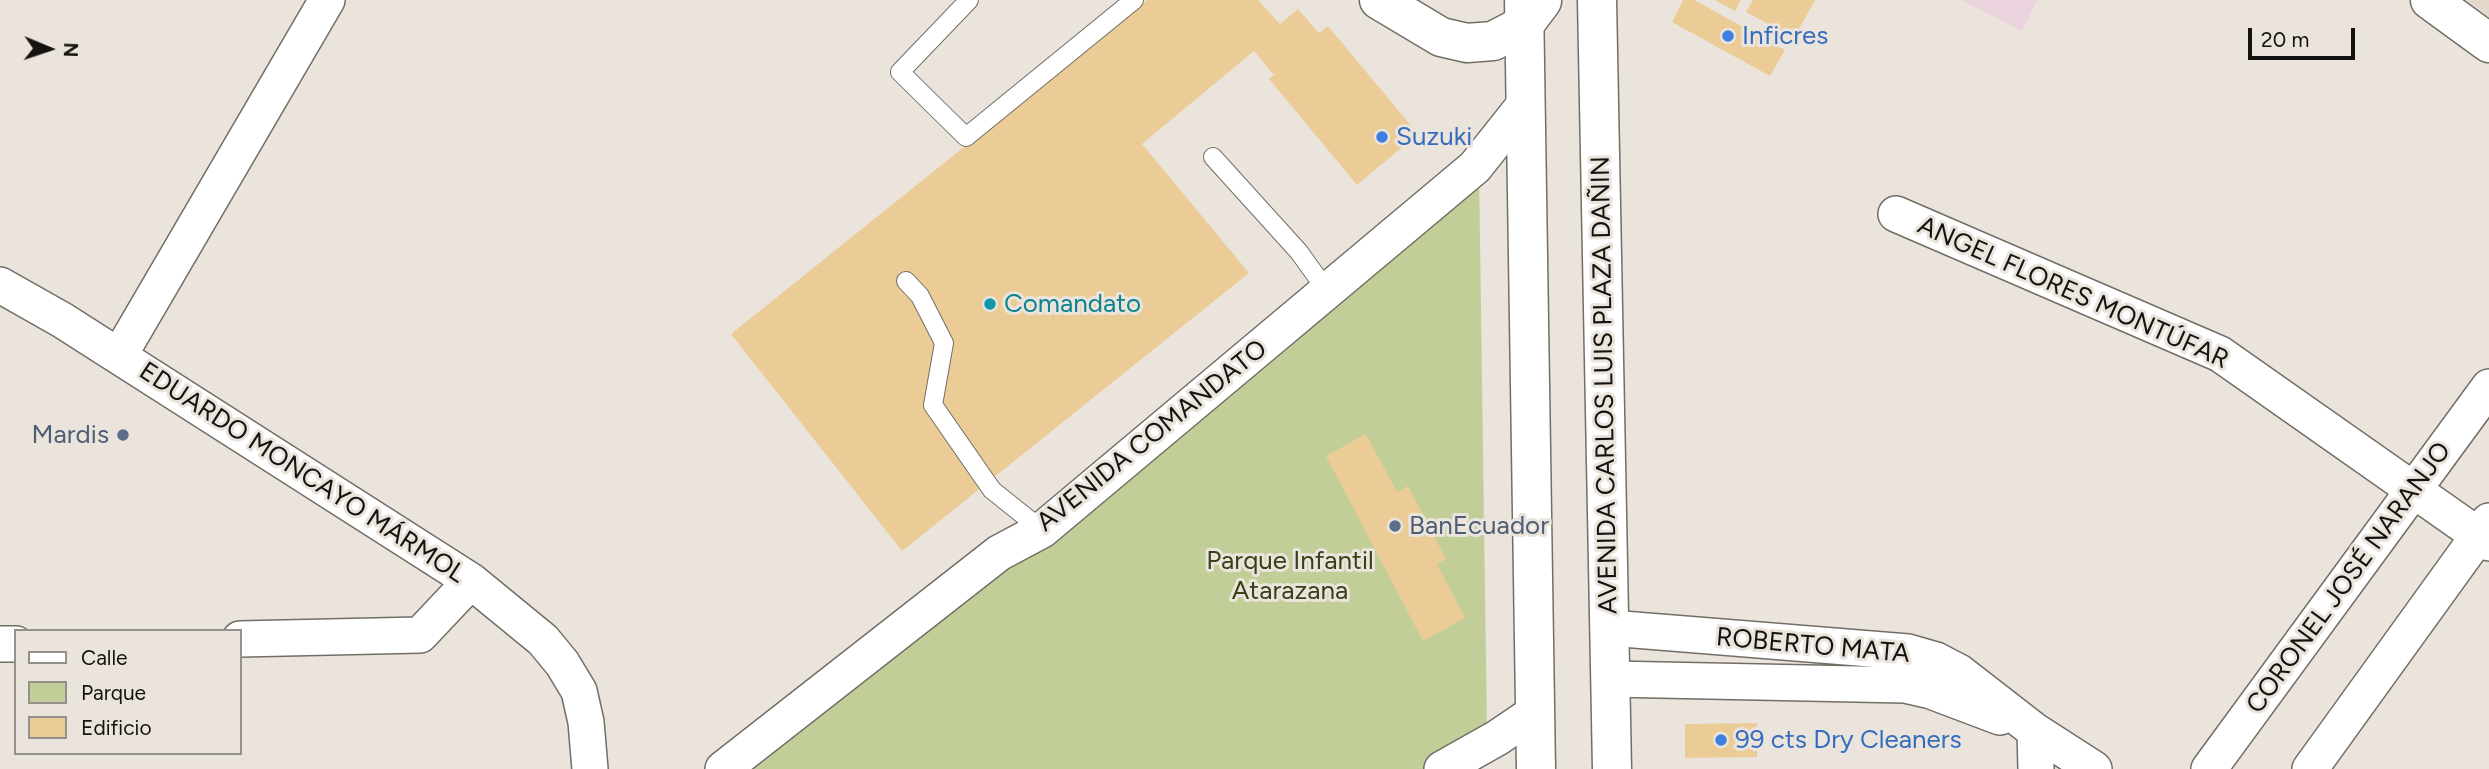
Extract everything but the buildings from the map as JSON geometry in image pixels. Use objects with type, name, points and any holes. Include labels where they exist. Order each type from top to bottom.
[{"type":"main road","points":[[1379,0],[1441,37],[1466,43],[1493,41],[1530,8]]},
{"type":"main road","name":"AVENIDA CARLOS LUIS PLAZA DAÑIN","points":[[1597,0],[1612,769]]},
{"type":"main road","points":[[2430,0],[2489,43]]},
{"type":"main road","points":[[1530,8],[1525,104],[1536,769]]},
{"type":"street","points":[[119,355],[327,0]]},
{"type":"street","name":"AVENIDA COMANDATO","points":[[723,769],[999,552],[1042,530],[1475,167],[1525,104]]},
{"type":"street","name":"ANGEL FLORES MONTÚFAR","points":[[1896,214],[2220,354],[2414,489],[2486,533]]},
{"type":"street","name":"EDUARDO MONCAYO MÁRMOL","points":[[0,285],[119,355],[471,581],[543,640],[562,663],[579,691],[586,722],[590,769]]},
{"type":"street","name":"CORONEL JOSÉ NARANJO","points":[[2209,769],[2489,387]]},
{"type":"street","points":[[2310,769],[2486,533]]},
{"type":"street","points":[[242,639],[420,635],[471,581]]},
{"type":"street","name":"ROBERTO MATA","points":[[1610,628],[1908,652],[1936,660],[1959,672],[2035,731],[2094,769]]},
{"type":"street","name":"ROBERTO MATA","points":[[1611,679],[1905,685],[1940,694],[2035,731]]},
{"type":"street","points":[[1441,769],[1497,738],[1534,713]]},
{"type":"street","points":[[2035,731],[2036,769]]},
{"type":"lane","points":[[969,0],[900,72],[966,136],[1134,0]]},
{"type":"lane","points":[[1213,157],[1299,252],[1327,291]]},
{"type":"lane","points":[[906,281],[920,296],[944,343],[933,405],[992,490],[1042,530]]},
{"type":"shaded area","points":[[1961,0],[2037,0],[2022,31]]},
{"type":"shaded area","points":[[2466,0],[2489,0],[2489,17]]},
{"type":"green space","name":"Parque Infantil Atarazana","points":[[1479,169],[1487,733],[1425,769],[741,769]]},
{"type":"place","name":"Inficres","points":[[1728,36]]},
{"type":"place","name":"Suzuki","points":[[1382,137]]},
{"type":"place","name":"Comandato","points":[[990,304]]},
{"type":"place","name":"Mardis","points":[[123,435]]},
{"type":"place","name":"BanEcuador","points":[[1395,526]]},
{"type":"place","name":"99 cts Dry Cleaners","points":[[1721,740]]}]
